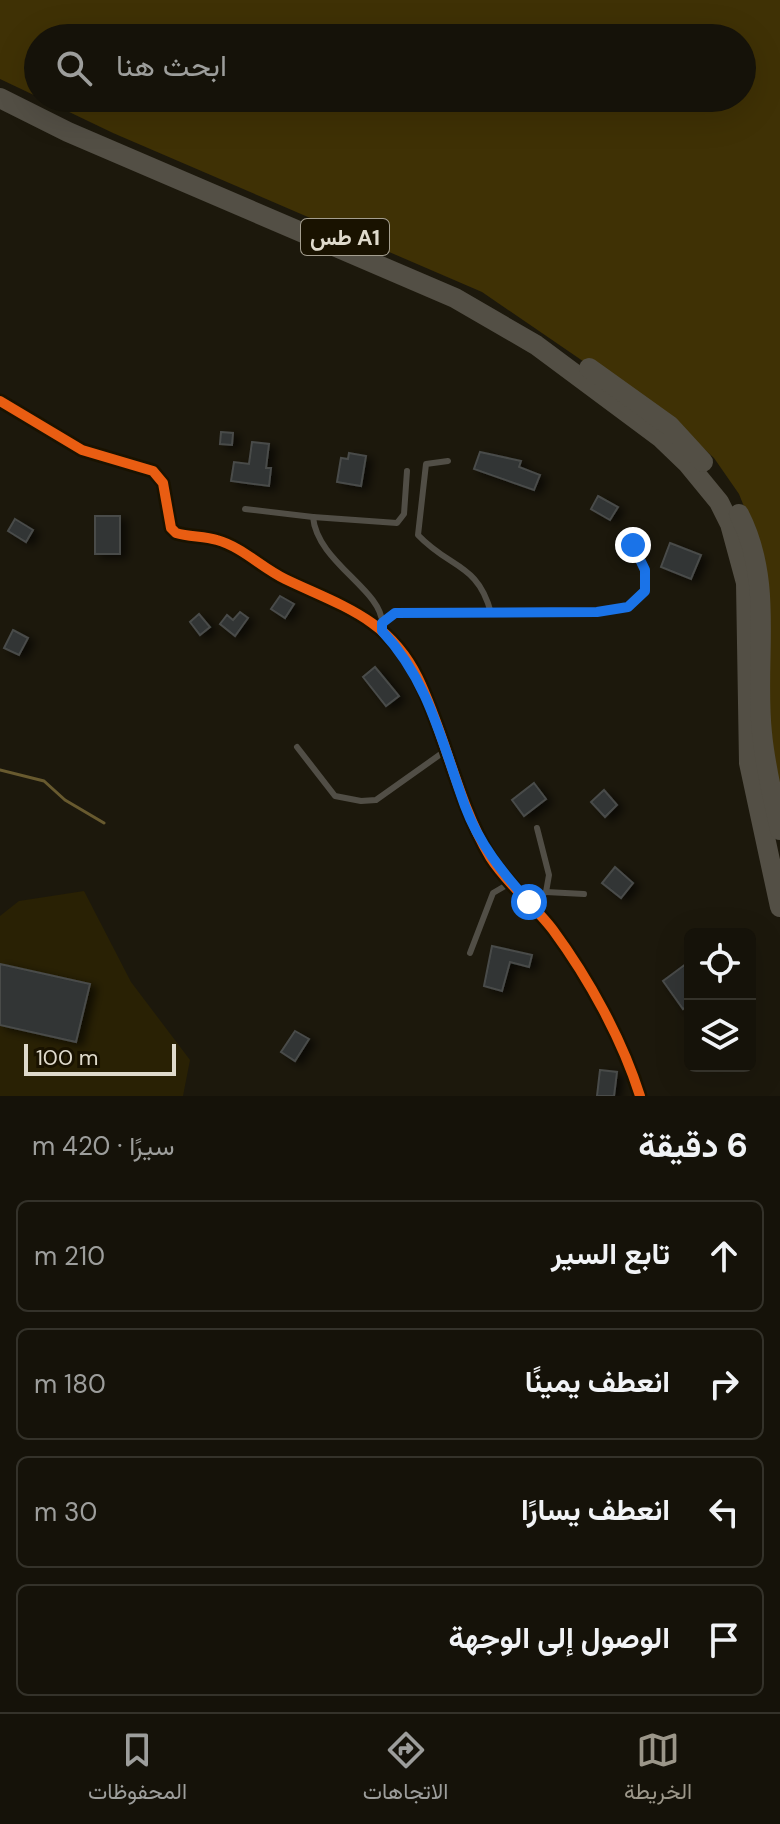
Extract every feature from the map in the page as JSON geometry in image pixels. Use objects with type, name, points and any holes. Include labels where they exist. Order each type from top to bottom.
[{"type":"highway","name":"طس A1","points":[[0,83],[24,95]]},
{"type":"highway","name":"طس A1","points":[[0,98],[24,110]]},
{"type":"highway","name":"طس A1","points":[[28,112],[494,317],[675,450],[719,502],[740,557],[746,583],[749,763],[780,907]]},
{"type":"highway","name":"طس A1","points":[[59,112],[500,306],[685,440],[730,498],[755,554],[762,618],[761,731],[780,830]]},
{"type":"street","points":[[0,401],[82,450],[153,471],[163,483],[171,528],[176,533],[220,540],[285,579],[334,598],[382,627],[416,674],[448,749],[466,808],[492,860],[563,944],[605,1016],[631,1068],[640,1096]]},
{"type":"lane","points":[[448,461],[426,464],[418,535],[437,555],[467,569],[486,590],[491,613]]},
{"type":"lane","points":[[245,509],[397,523],[404,514],[407,471]]},
{"type":"lane","points":[[313,517],[320,544],[382,615],[382,627]]},
{"type":"lane","points":[[382,627],[395,613],[597,612],[628,607],[645,591],[645,570],[625,532]]},
{"type":"lane","points":[[297,747],[335,796],[361,801],[376,800],[448,749]]},
{"type":"lane","points":[[537,828],[549,875],[546,892]]},
{"type":"lane","points":[[470,953],[493,893],[512,882]]},
{"type":"lane","points":[[529,902],[546,892],[584,894]]},
{"type":"shaded area","points":[[0,0],[780,0],[780,786],[771,758],[757,539],[739,494],[714,458],[685,431],[482,292],[69,112],[756,112],[756,24],[24,24],[24,90],[0,79]]},
{"type":"shaded area","points":[[84,891],[131,982],[190,1060],[183,1096],[0,1096],[0,916],[19,901]]},
{"type":"building","points":[[221,432],[233,433],[232,445],[220,444]]},
{"type":"building","points":[[252,442],[269,444],[266,468],[271,468],[269,486],[231,481],[234,462],[249,464]]},
{"type":"building","points":[[480,452],[521,461],[519,467],[540,475],[534,490],[474,469]]},
{"type":"building","points":[[349,453],[366,456],[361,486],[337,482],[341,458],[348,459]]},
{"type":"building","points":[[598,496],[618,507],[610,520],[591,509]]},
{"type":"building","points":[[95,516],[120,516],[120,554],[95,554]]},
{"type":"building","points":[[15,519],[33,530],[26,542],[8,531]]},
{"type":"building","points":[[670,543],[701,555],[691,579],[661,567]]},
{"type":"building","points":[[280,596],[294,604],[285,618],[271,609]]},
{"type":"building","points":[[240,612],[248,618],[235,636],[220,624],[227,615],[233,620]]},
{"type":"building","points":[[199,614],[210,627],[200,635],[190,622]]},
{"type":"building","points":[[13,630],[28,638],[19,655],[4,648]]},
{"type":"building","points":[[375,667],[399,696],[386,706],[363,677]]},
{"type":"building","points":[[534,783],[546,799],[524,816],[512,800]]},
{"type":"building","points":[[604,790],[617,805],[605,817],[591,802]]},
{"type":"building","points":[[615,867],[633,883],[621,898],[602,883]]},
{"type":"building","points":[[492,946],[532,955],[529,967],[510,962],[502,991],[484,986]]},
{"type":"building","points":[[0,964],[90,984],[76,1042],[0,1025]]},
{"type":"building","points":[[684,965],[684,1008],[683,1009],[663,981]]},
{"type":"building","points":[[295,1031],[309,1039],[295,1061],[281,1052]]},
{"type":"building","points":[[600,1070],[617,1072],[614,1096],[597,1096]]},
{"type":"waterway","points":[[0,770],[44,781],[65,800],[104,823]]},
{"type":"cycle path","points":[[0,401],[82,450],[153,471],[163,483],[171,528],[176,533],[226,543],[276,574],[361,616],[393,641],[418,678],[428,700],[469,814],[490,857],[553,930],[579,969],[614,1031],[640,1096]]},
{"type":"route","points":[[529,902],[492,860],[466,808],[448,749],[416,674],[382,631],[382,623],[395,613],[597,612],[628,607],[645,591],[645,570],[633,545]]}]
